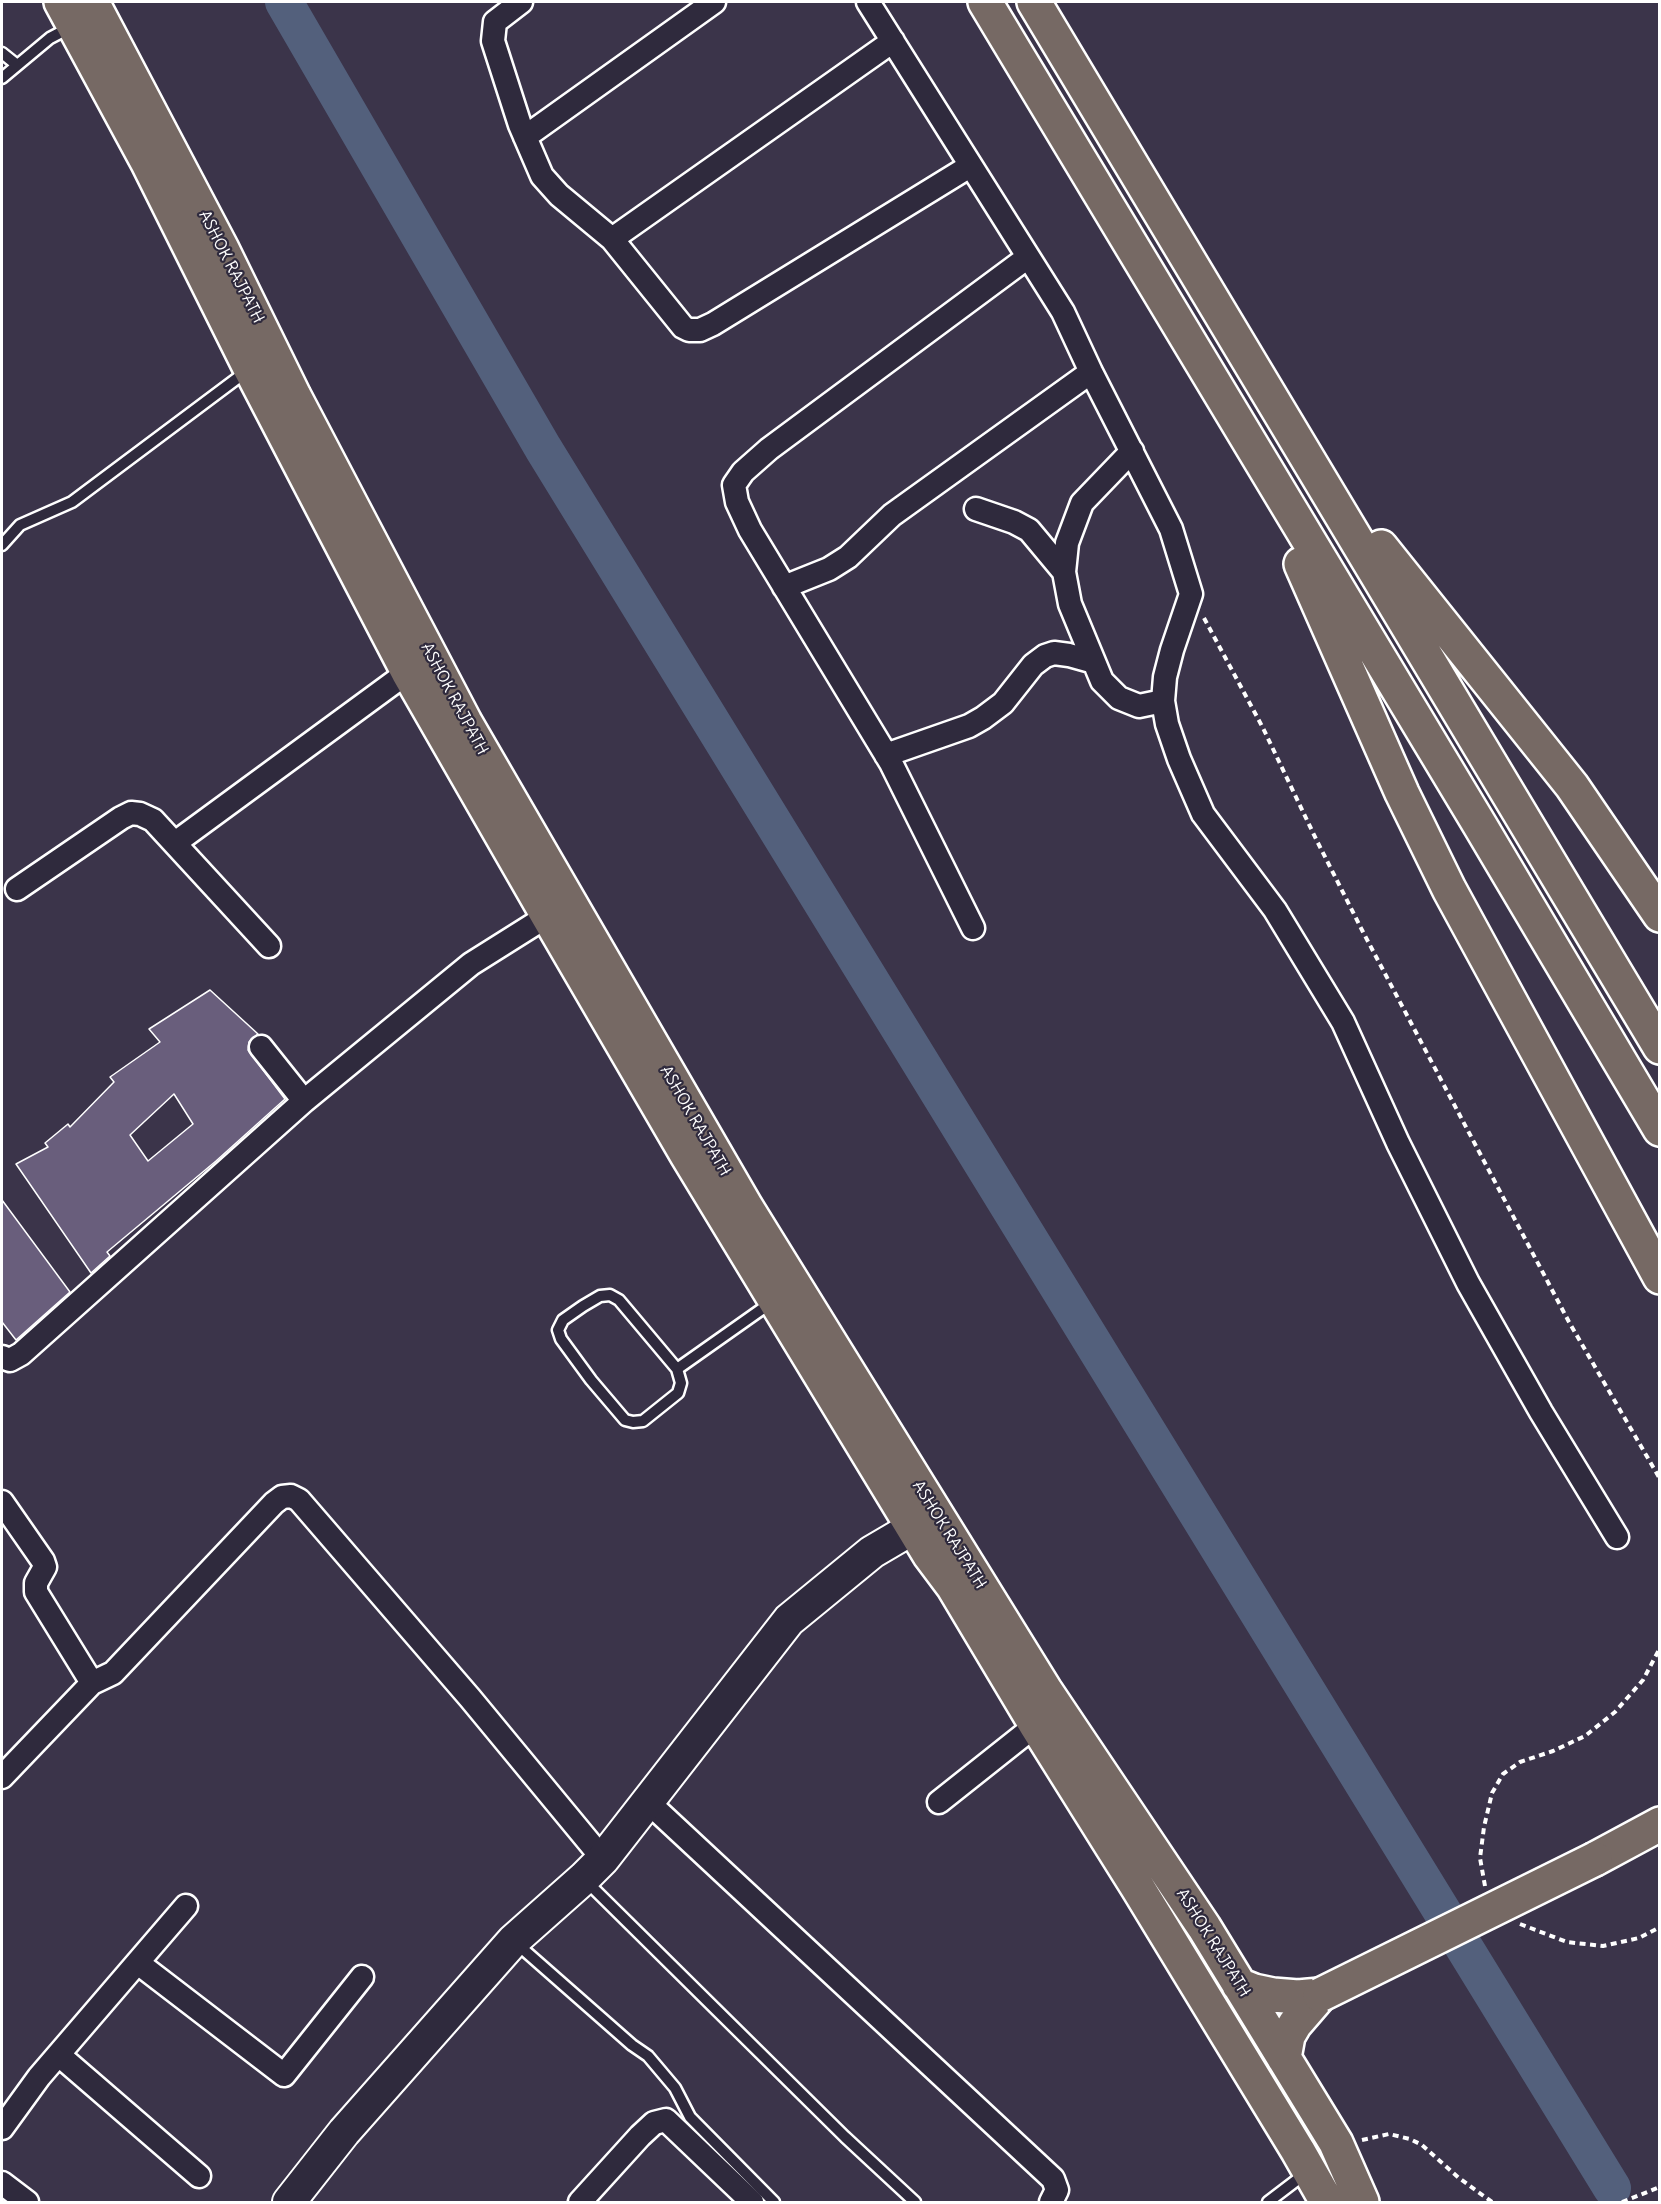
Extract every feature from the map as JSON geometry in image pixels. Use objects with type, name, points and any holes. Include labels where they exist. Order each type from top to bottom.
[{"type":"main road","points":[[985,2],[1481,827],[1659,1128]]},
{"type":"main road","points":[[1034,2],[1659,1047]]},
{"type":"main road","name":"ASHOK RAJPATH","points":[[83,13],[148,163],[250,368],[559,909],[687,1155],[785,1293],[925,1521],[1045,1690],[1204,1928],[1339,2148],[1362,2202]]},
{"type":"main road","name":"ASHOK RAJPATH","points":[[83,13],[217,239],[294,396],[420,667]]},
{"type":"main road","points":[[1243,433],[1402,793],[1449,889],[1659,1277]]},
{"type":"main road","points":[[1304,452],[1572,786],[1659,915]]},
{"type":"main road","name":"ASHOK RAJPATH","points":[[925,1521],[929,1554],[953,1586],[1327,2202]]},
{"type":"main road","points":[[1239,1985],[1273,1995],[1298,1997],[1320,1995],[1595,1859],[1659,1824]]},
{"type":"main road","points":[[1284,2058],[1288,2036],[1295,2024],[1320,1995]]},
{"type":"street","points":[[521,2],[495,22],[493,41],[525,137],[542,176],[559,195],[612,240],[683,327],[694,331],[713,324],[970,166]]},
{"type":"street","points":[[525,137],[714,2]]},
{"type":"street","points":[[868,2],[1063,312],[1171,529],[1191,594],[1172,650],[1165,677],[1163,701],[1167,723],[1179,759],[1203,814],[1275,910],[1343,1022],[1398,1143],[1468,1283],[1541,1412],[1617,1537]]},
{"type":"street","points":[[612,240],[893,41]]},
{"type":"street","points":[[973,928],[886,755],[750,530],[737,502],[734,485],[743,472],[769,449],[1028,257]]},
{"type":"street","points":[[784,587],[829,569],[849,557],[892,515],[1091,372]]},
{"type":"street","points":[[1132,450],[1082,503],[1067,543],[1064,572],[1070,604],[1102,681],[1119,698],[1139,706],[1163,701]]},
{"type":"street","points":[[976,509],[1014,522],[1029,530],[1064,572]]},
{"type":"street","points":[[886,755],[969,726],[983,718],[1003,703],[1033,665],[1045,656],[1054,653],[1094,662]]},
{"type":"street","points":[[175,843],[420,667]]},
{"type":"street","points":[[17,889],[121,818],[131,813],[147,816],[175,843],[269,946]]},
{"type":"street","points":[[2,1357],[10,1360],[21,1354],[304,1101],[471,964],[559,909]]},
{"type":"street","points":[[261,1047],[304,1101]]},
{"type":"street","points":[[2,1777],[92,1683],[113,1673],[274,1503],[282,1497],[291,1496],[299,1500],[470,1698],[594,1869]]},
{"type":"street","points":[[2,1502],[44,1561],[45,1567],[36,1583],[36,1592],[92,1683]]},
{"type":"street","points":[[289,2202],[344,2132],[513,1941],[594,1869],[789,1620],[872,1552],[925,1521]]},
{"type":"street","points":[[939,1802],[1036,1725]]},
{"type":"street","points":[[648,1802],[1053,2178],[1057,2190],[1051,2202]]},
{"type":"street","points":[[2,2128],[39,2077],[186,1906]]},
{"type":"street","points":[[138,1963],[284,2075],[363,1977]]},
{"type":"street","points":[[59,2055],[198,2176]]},
{"type":"street","points":[[579,2202],[640,2136],[654,2123],[666,2120],[752,2202]]},
{"type":"street","points":[[2,2183],[27,2202]]},
{"type":"lane","points":[[2,78],[83,13]]},
{"type":"lane","points":[[2,52],[17,65]]},
{"type":"lane","points":[[2,545],[20,525],[72,502],[250,368]]},
{"type":"lane","points":[[677,1369],[785,1293]]},
{"type":"lane","points":[[610,1295],[619,1300],[677,1369],[681,1383],[678,1393],[643,1421],[625,1420],[591,1380],[561,1339],[558,1330],[563,1320],[583,1306],[600,1296],[610,1295]]},
{"type":"lane","points":[[594,1869],[845,2137],[915,2202]]},
{"type":"lane","points":[[513,1941],[632,2045],[648,2056],[675,2088],[690,2117],[774,2202]]},
{"type":"lane","points":[[1268,2202],[1309,2170]]},
{"type":"path","points":[[1191,594],[1263,728],[1358,921],[1569,1322],[1659,1479]]},
{"type":"path","points":[[1488,1892],[1484,1883],[1480,1858],[1492,1793],[1503,1774],[1520,1762],[1553,1751],[1585,1736],[1615,1712],[1643,1680],[1659,1648]]},
{"type":"path","points":[[1511,1918],[1539,1933],[1567,1942],[1603,1946],[1639,1938],[1659,1927]]},
{"type":"path","points":[[1339,2148],[1369,2137],[1389,2134],[1410,2139],[1422,2145],[1459,2178],[1492,2202]]},
{"type":"path","points":[[1622,2202],[1659,2187]]},
{"type":"building","points":[[210,990],[258,1034],[249,1042],[248,1050],[285,1099],[216,1161],[107,1252],[110,1256],[91,1273],[16,1164],[48,1147],[45,1143],[68,1124],[70,1127],[114,1082],[110,1077],[160,1042],[149,1029]],"holes":[[[174,1094],[193,1124],[148,1161],[130,1135]]]},
{"type":"building","points":[[2,1200],[70,1292],[16,1340],[2,1322]]},
{"type":"waterway","points":[[284,2],[543,448],[1612,2188]]}]
